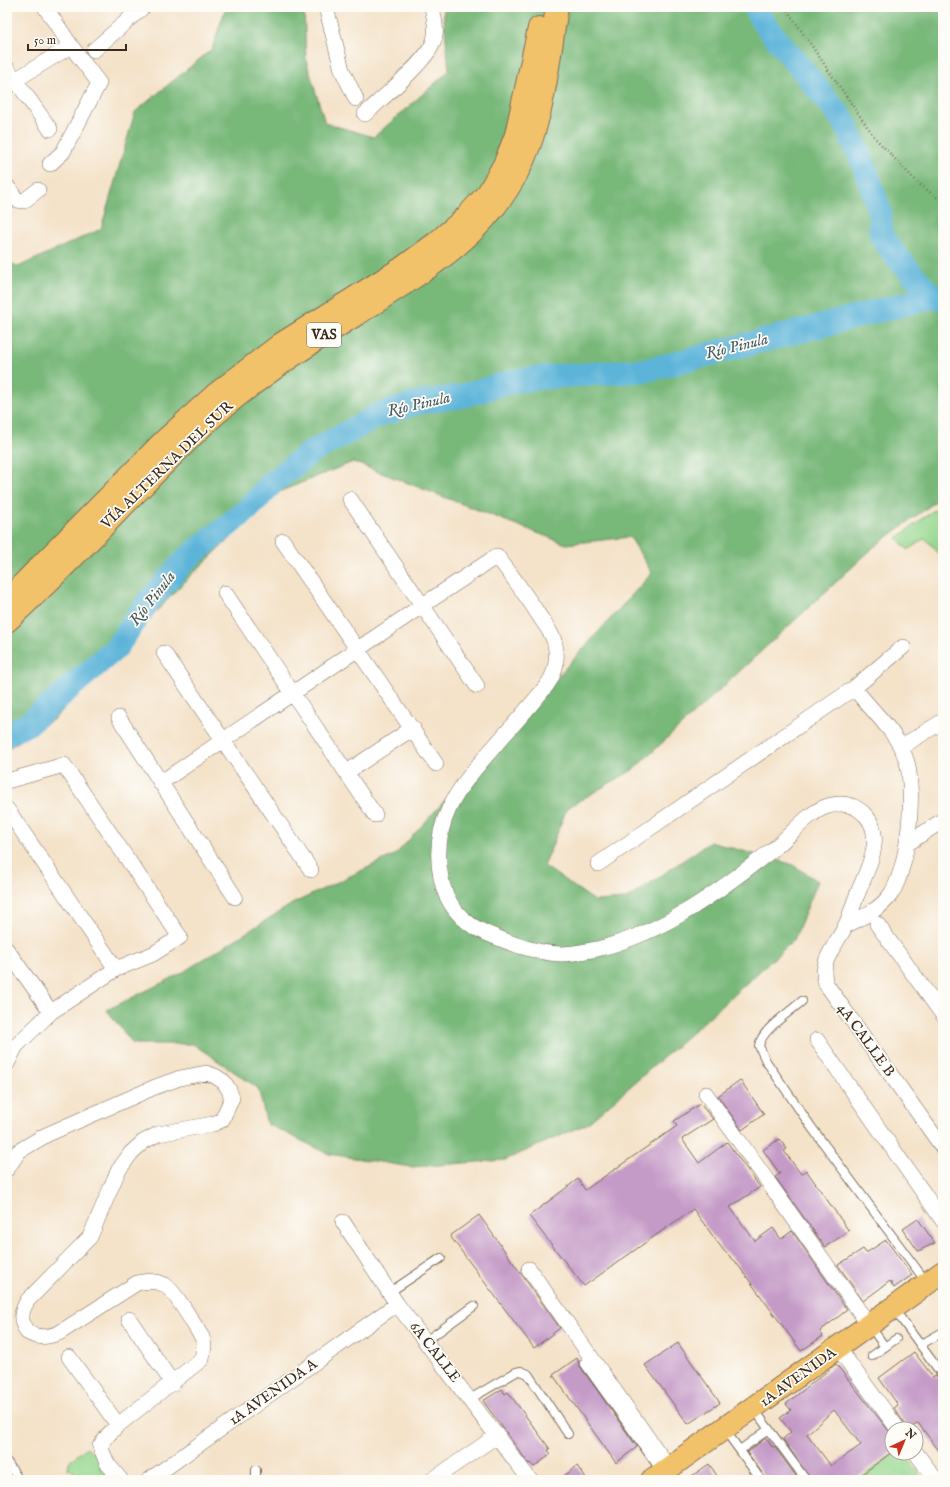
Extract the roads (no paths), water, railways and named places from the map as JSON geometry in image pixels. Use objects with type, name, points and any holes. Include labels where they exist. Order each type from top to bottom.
[{"type":"main road","name":"VÍA ALTERNA DEL SUR","points":[[7,600],[163,442],[216,394],[281,344],[402,268],[436,243],[466,217],[488,193],[504,163],[516,135],[537,43],[543,7]]},
{"type":"main road","name":"VÍA ALTERNA DEL SUR","points":[[7,621],[174,454],[224,407],[291,357],[446,256],[479,227],[500,202],[518,172],[532,140],[542,102],[557,7]]},
{"type":"main road","name":"1A AVENIDA","points":[[661,1474],[754,1409],[935,1278]]},
{"type":"street","points":[[45,7],[71,46],[99,83],[63,152],[50,164]]},
{"type":"street","points":[[326,7],[342,70],[356,98]]},
{"type":"street","points":[[365,114],[423,59],[434,43],[436,23],[432,7]]},
{"type":"street","points":[[94,50],[136,9]]},
{"type":"street","points":[[50,129],[10,77],[71,46]]},
{"type":"street","points":[[7,186],[17,200],[24,201],[38,190]]},
{"type":"street","points":[[350,499],[477,686]]},
{"type":"street","points":[[283,541],[413,728],[436,764]]},
{"type":"street","name":"4A CALLE B","points":[[422,605],[497,556],[532,603],[551,633],[555,643],[556,662],[552,678],[534,701],[467,777],[454,796],[446,813],[439,850],[440,874],[449,902],[458,914],[467,922],[483,932],[510,943],[549,953],[581,952],[630,940],[684,914],[780,844],[815,813],[831,805],[845,804],[859,809],[868,818],[874,831],[871,859],[845,926],[826,962],[824,970],[826,984],[943,1148]]},
{"type":"street","points":[[225,593],[375,815]]},
{"type":"street","points":[[160,783],[422,605]]},
{"type":"street","points":[[598,864],[854,688],[903,647]]},
{"type":"street","points":[[164,653],[312,870]]},
{"type":"street","points":[[845,926],[870,914],[889,898],[898,883],[907,844],[911,797],[906,760],[900,747],[854,688]]},
{"type":"street","points":[[118,718],[235,897]]},
{"type":"street","points":[[900,747],[943,720]]},
{"type":"street","points":[[347,772],[413,728]]},
{"type":"street","points":[[7,781],[64,765],[180,937],[154,954],[116,968],[51,1012],[16,1046],[7,1064]]},
{"type":"street","points":[[7,809],[116,968]]},
{"type":"street","points":[[907,844],[943,820]]},
{"type":"street","points":[[877,924],[943,1015]]},
{"type":"street","points":[[7,950],[51,1012]]},
{"type":"street","points":[[817,1040],[943,1221]]},
{"type":"street","points":[[7,1170],[19,1151],[46,1135],[155,1087],[180,1078],[206,1072],[224,1082],[232,1098],[222,1120],[214,1124],[158,1134],[143,1142],[131,1153],[118,1171],[90,1237],[28,1300],[22,1312],[21,1320],[27,1332],[40,1338],[59,1333],[137,1283],[146,1281],[156,1282],[166,1286],[202,1337],[204,1346],[202,1359],[173,1384],[118,1425],[109,1434],[100,1448],[107,1463],[121,1480]]},
{"type":"street","points":[[706,1094],[869,1325]]},
{"type":"street","name":"6A CALLE","points":[[343,1222],[393,1298],[498,1435],[530,1480]]},
{"type":"street","points":[[529,1269],[661,1474]]},
{"type":"street","name":"1A AVENIDA A","points":[[149,1480],[393,1298]]},
{"type":"street","points":[[129,1319],[173,1384]]},
{"type":"street","points":[[838,1348],[892,1421]]},
{"type":"street","points":[[69,1357],[118,1425]]},
{"type":"street","points":[[432,1480],[498,1435]]},
{"type":"street","points":[[922,1461],[936,1480]]},
{"type":"lane","points":[[802,1001],[761,1038],[759,1046],[766,1061],[812,1128],[935,1278]]},
{"type":"lane","points":[[393,1298],[441,1258]]},
{"type":"lane","points":[[426,1341],[474,1306]]},
{"type":"lane","points":[[893,1308],[943,1376]]},
{"type":"lane","points":[[869,1325],[885,1347]]},
{"type":"lane","points":[[920,1345],[943,1332]]},
{"type":"lane","points":[[872,1356],[896,1339]]},
{"type":"lane","points":[[584,1363],[661,1474]]},
{"type":"lane","points":[[470,1399],[516,1372],[524,1372],[528,1374],[568,1434]]},
{"type":"lane","points":[[754,1409],[769,1429],[788,1462],[806,1480]]},
{"type":"lane","points":[[724,1429],[762,1479]]},
{"type":"lane","points":[[740,1450],[769,1429]]},
{"type":"lane","points":[[7,1462],[19,1480]]},
{"type":"lane","points":[[256,1470],[256,1480]]},
{"type":"waterway","points":[[755,7],[762,21],[844,121],[864,165],[880,212],[881,235],[895,255],[933,297]]},
{"type":"waterway","name":"Río Pinula","points":[[7,734],[28,724],[116,648],[148,602],[186,559],[247,510],[273,482],[310,453],[379,415],[416,403],[462,396],[514,381],[648,370],[933,297],[943,299]]}]
